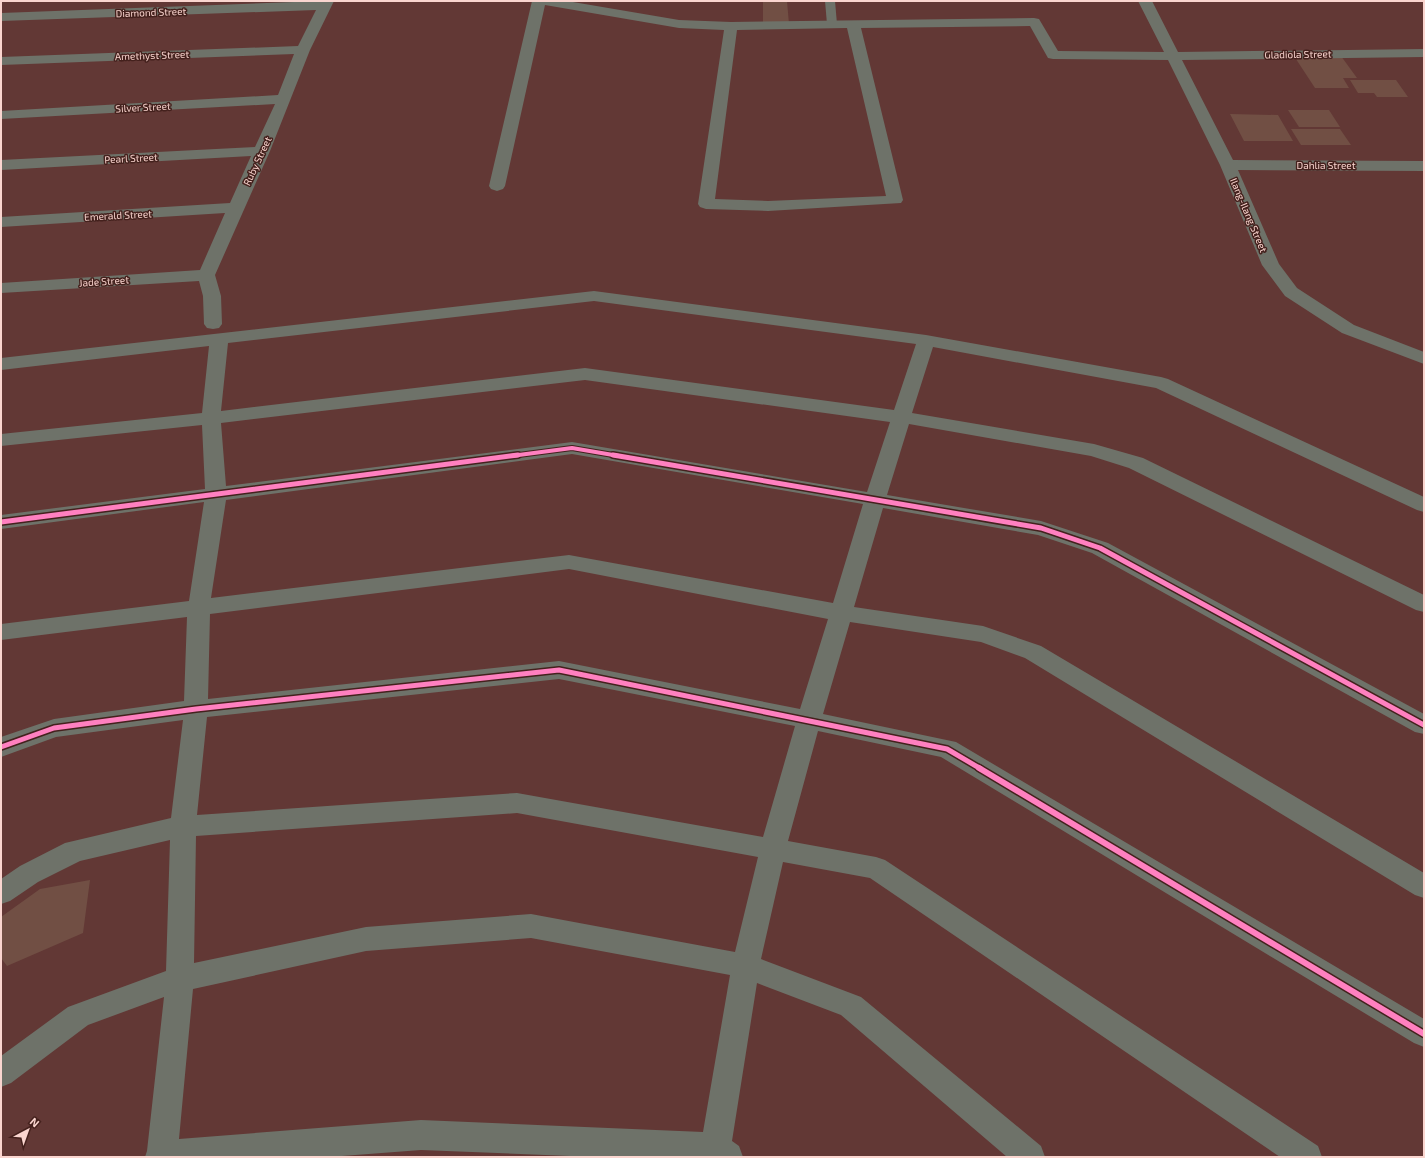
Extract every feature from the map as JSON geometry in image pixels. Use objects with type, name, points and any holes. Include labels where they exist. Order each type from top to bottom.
[{"type":"street","points":[[497,186],[539,1]]},
{"type":"street","points":[[544,1],[679,24],[731,26],[854,24],[895,200],[768,206],[706,204],[731,26]]},
{"type":"street","name":"Ilang-Ilang Street","points":[[1145,1],[1228,165],[1271,265],[1291,292],[1348,329],[1424,358]]},
{"type":"street","name":"Diamond Street","points":[[1,17],[326,3]]},
{"type":"street","name":"Ruby Street","points":[[206,275],[262,151],[303,50],[326,3]]},
{"type":"street","name":"Gladiola Street","points":[[854,24],[1034,22],[1053,55],[1172,56],[1424,53]]},
{"type":"street","name":"Amethyst Street","points":[[1,61],[303,50]]},
{"type":"street","name":"Silver Street","points":[[1,115],[284,99]]},
{"type":"street","name":"Pearl Street","points":[[1,165],[262,151]]},
{"type":"street","name":"Dahlia Street","points":[[1228,165],[1424,166]]},
{"type":"street","name":"Emerald Street","points":[[1,222],[235,208]]},
{"type":"street","points":[[206,275],[212,296],[216,332],[211,418],[216,494],[199,607],[196,709],[183,826],[180,979],[161,1156],[421,1135],[722,1152],[746,966],[773,849],[874,499],[926,340]]},
{"type":"street","name":"Jade Street","points":[[1,288],[206,275]]},
{"type":"street","points":[[1,364],[216,332],[594,296],[926,340],[1160,383],[1424,505]]},
{"type":"street","points":[[1,440],[211,418],[585,374],[900,417],[1094,450],[1136,463],[1424,604]]},
{"type":"street","points":[[1,522],[572,448],[1041,528],[1100,548],[1424,725]]},
{"type":"street","points":[[1,632],[569,562],[842,613],[983,634],[1033,652],[1424,887]]},
{"type":"street","points":[[1,747],[54,728],[196,709],[559,670],[809,720],[947,749],[1424,1034]]},
{"type":"street","points":[[1,893],[29,874],[74,851],[183,826],[517,803],[876,868],[1307,1157]]},
{"type":"street","points":[[1,1073],[78,1016],[180,979],[366,940],[531,926],[746,966],[851,1006],[1030,1157]]},
{"type":"lane","points":[[830,1],[832,24]]},
{"type":"building","points":[[763,1],[787,1],[789,24],[763,24]]},
{"type":"building","points":[[1294,56],[1341,56],[1357,78],[1343,78],[1349,88],[1315,88]]},
{"type":"building","points":[[1350,80],[1396,80],[1408,97],[1377,97],[1374,93],[1358,93]]},
{"type":"building","points":[[1288,110],[1329,110],[1340,127],[1299,127]]},
{"type":"building","points":[[1230,114],[1278,115],[1293,141],[1244,141]]},
{"type":"building","points":[[1291,129],[1340,129],[1351,145],[1301,145]]},
{"type":"building","points":[[90,880],[83,933],[7,966],[1,958],[1,917],[40,889]]},
{"type":"cycle path","points":[[1,522],[572,448],[1041,528],[1100,548],[1424,725]]},
{"type":"cycle path","points":[[1,747],[54,728],[196,709],[559,670],[809,720],[947,749],[1424,1034]]}]
